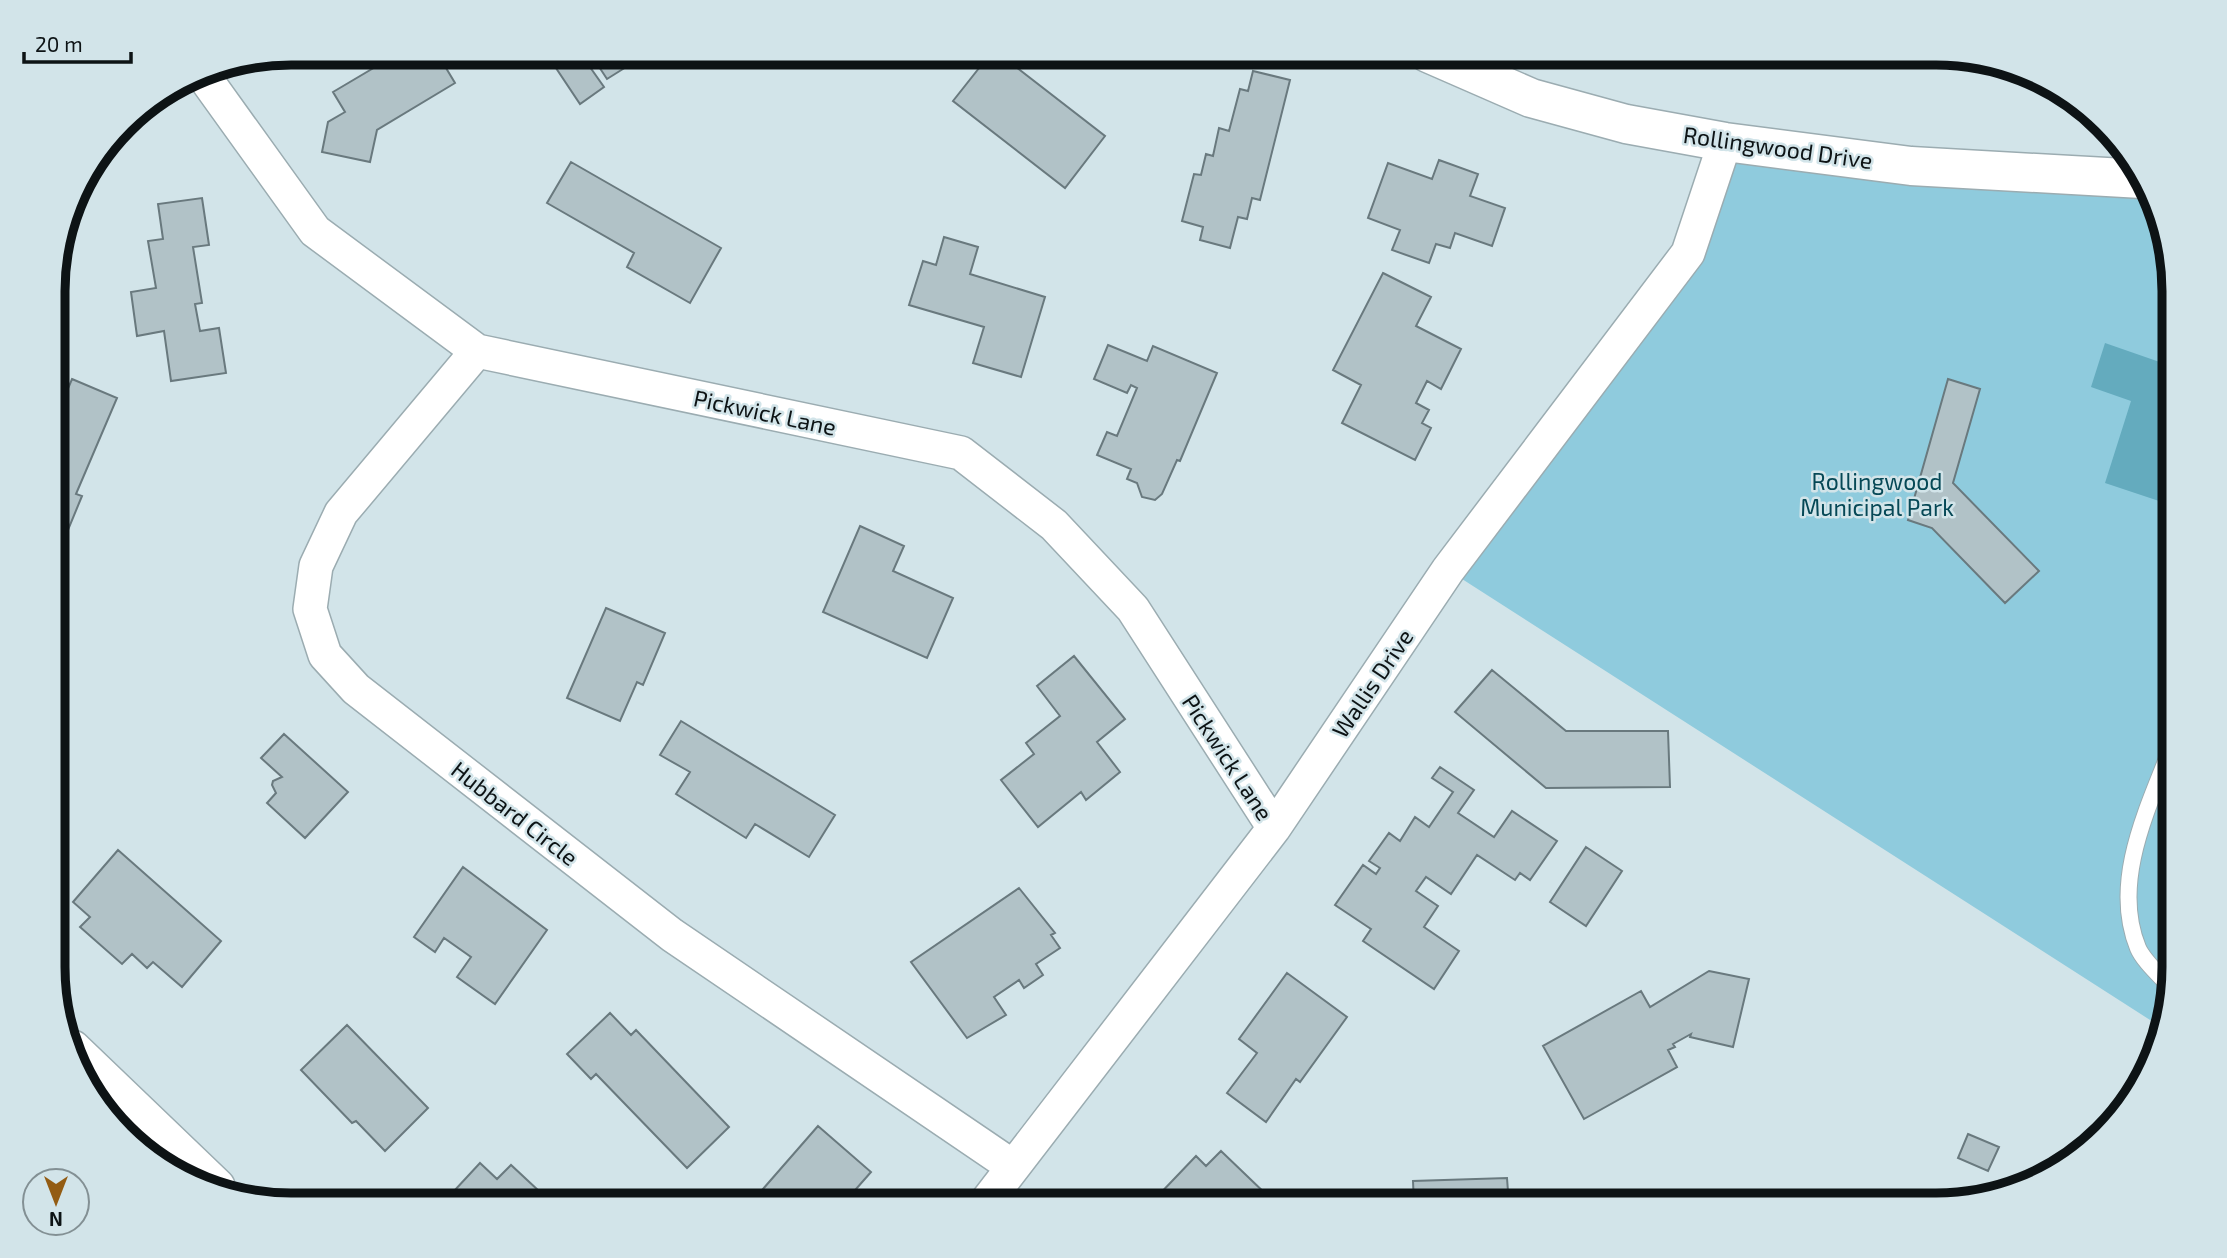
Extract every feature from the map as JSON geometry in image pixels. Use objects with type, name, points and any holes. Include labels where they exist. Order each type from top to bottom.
[{"type":"street","name":"Rollingwood Drive","points":[[1457,65],[1531,98],[1626,124],[1725,142],[1911,166],[2132,178]]},
{"type":"street","name":"Pickwick Lane","points":[[207,81],[315,231],[477,351],[961,453],[1054,525],[1133,609],[1274,828]]},
{"type":"street","name":"Wallis Drive","points":[[993,1193],[1274,828],[1448,570],[1688,253],[1725,142]]},
{"type":"street","name":"Hubbard Circle","points":[[477,351],[341,513],[316,566],[310,609],[325,655],[356,690],[672,935],[1012,1166]]},
{"type":"street","points":[[84,1058],[210,1178]]},
{"type":"lane","points":[[2162,773],[2135,845],[2127,906],[2138,950],[2162,978]]},
{"type":"green space","name":"Rollingwood Municipal Park","points":[[1725,142],[2129,173],[2132,178],[2150,218],[2158,246],[2162,276],[2162,982],[2155,1023],[1448,570],[1688,253]]},
{"type":"shaded area","points":[[2105,343],[2162,363],[2162,502],[2105,483],[2131,401],[2091,387]]},
{"type":"building","points":[[379,65],[444,65],[455,83],[377,130],[370,162],[322,152],[328,122],[345,112],[333,92]]},
{"type":"building","points":[[554,65],[588,65],[604,87],[580,104]]},
{"type":"building","points":[[598,65],[629,65],[607,79]]},
{"type":"building","points":[[982,65],[1013,65],[1105,136],[1065,188],[953,101]]},
{"type":"building","points":[[1253,71],[1290,80],[1260,200],[1252,198],[1247,219],[1238,217],[1230,248],[1200,240],[1203,227],[1182,221],[1194,174],[1201,175],[1206,154],[1213,156],[1219,128],[1229,131],[1240,89],[1248,91]]},
{"type":"building","points":[[1439,160],[1478,174],[1470,196],[1505,208],[1492,246],[1455,233],[1450,248],[1436,244],[1429,263],[1392,250],[1400,230],[1368,218],[1388,163],[1432,179]]},
{"type":"building","points":[[571,162],[721,248],[690,303],[627,267],[634,253],[547,203]]},
{"type":"building","points":[[202,198],[209,245],[193,247],[202,303],[195,304],[200,331],[219,328],[226,373],[171,381],[164,331],[137,336],[131,292],[156,288],[148,241],[163,239],[158,204]]},
{"type":"building","points":[[944,237],[978,247],[970,274],[1045,297],[1021,377],[973,363],[984,327],[909,305],[923,261],[936,265]]},
{"type":"building","points":[[1383,273],[1431,297],[1416,326],[1461,349],[1441,389],[1427,381],[1416,403],[1429,410],[1422,423],[1431,428],[1415,460],[1342,423],[1361,385],[1333,370]]},
{"type":"building","points":[[1108,345],[1147,361],[1153,346],[1217,373],[1180,461],[1177,460],[1162,494],[1155,500],[1142,497],[1137,483],[1127,479],[1131,469],[1097,455],[1107,432],[1117,436],[1137,388],[1131,385],[1127,393],[1094,379]]},
{"type":"building","points":[[72,379],[117,398],[76,494],[82,496],[65,537],[65,396]]},
{"type":"building","points":[[1948,379],[1980,389],[1953,483],[2039,571],[2005,603],[1932,528],[1908,520]]},
{"type":"building","points":[[860,526],[904,546],[893,571],[953,598],[927,658],[823,612]]},
{"type":"building","points":[[606,608],[665,633],[643,685],[637,682],[620,721],[567,698]]},
{"type":"building","points":[[1074,656],[1125,719],[1097,742],[1120,772],[1086,800],[1081,792],[1038,827],[1001,780],[1034,754],[1026,743],[1060,716],[1037,686]]},
{"type":"building","points":[[1492,670],[1566,731],[1668,731],[1670,787],[1546,788],[1455,712]]},
{"type":"building","points":[[681,721],[835,815],[809,857],[755,824],[746,838],[676,794],[690,772],[660,755]]},
{"type":"building","points":[[284,734],[348,792],[305,838],[267,803],[276,793],[273,781],[282,777],[261,758]]},
{"type":"building","points":[[1440,767],[1474,790],[1458,813],[1494,837],[1512,811],[1557,841],[1530,880],[1520,873],[1515,880],[1477,855],[1451,894],[1426,877],[1416,891],[1438,906],[1424,927],[1459,951],[1434,989],[1363,941],[1371,929],[1335,905],[1363,865],[1376,874],[1380,868],[1369,861],[1389,833],[1400,841],[1415,817],[1429,827],[1453,792],[1432,778]]},
{"type":"building","points":[[1586,847],[1622,871],[1586,926],[1550,902]]},
{"type":"building","points":[[118,850],[221,941],[182,987],[153,962],[147,968],[132,954],[122,964],[80,927],[90,917],[73,902]]},
{"type":"building","points":[[463,867],[547,930],[495,1004],[457,977],[471,957],[444,938],[435,952],[414,937]]},
{"type":"building","points":[[1019,888],[1055,933],[1051,935],[1060,948],[1036,964],[1043,975],[1024,988],[1019,980],[994,997],[1006,1015],[967,1038],[911,962]]},
{"type":"building","points":[[1709,971],[1749,979],[1733,1047],[1690,1037],[1691,1034],[1668,1050],[1677,1067],[1584,1119],[1543,1046],[1641,991],[1650,1007]]},
{"type":"building","points":[[1287,973],[1347,1017],[1300,1082],[1296,1079],[1266,1122],[1227,1093],[1257,1053],[1239,1039]]},
{"type":"building","points":[[610,1013],[631,1035],[636,1030],[729,1127],[687,1168],[596,1074],[591,1079],[567,1054]]},
{"type":"building","points":[[347,1025],[428,1108],[385,1151],[356,1121],[352,1123],[301,1070]]},
{"type":"building","points":[[818,1126],[871,1172],[853,1193],[759,1193]]},
{"type":"building","points":[[1968,1134],[1999,1147],[1988,1171],[1958,1158]]},
{"type":"building","points":[[1221,1151],[1265,1193],[1161,1193],[1196,1156],[1206,1166]]},
{"type":"building","points":[[480,1163],[497,1179],[511,1165],[541,1193],[452,1193]]},
{"type":"building","points":[[1507,1178],[1508,1193],[1414,1193],[1413,1181]]}]
